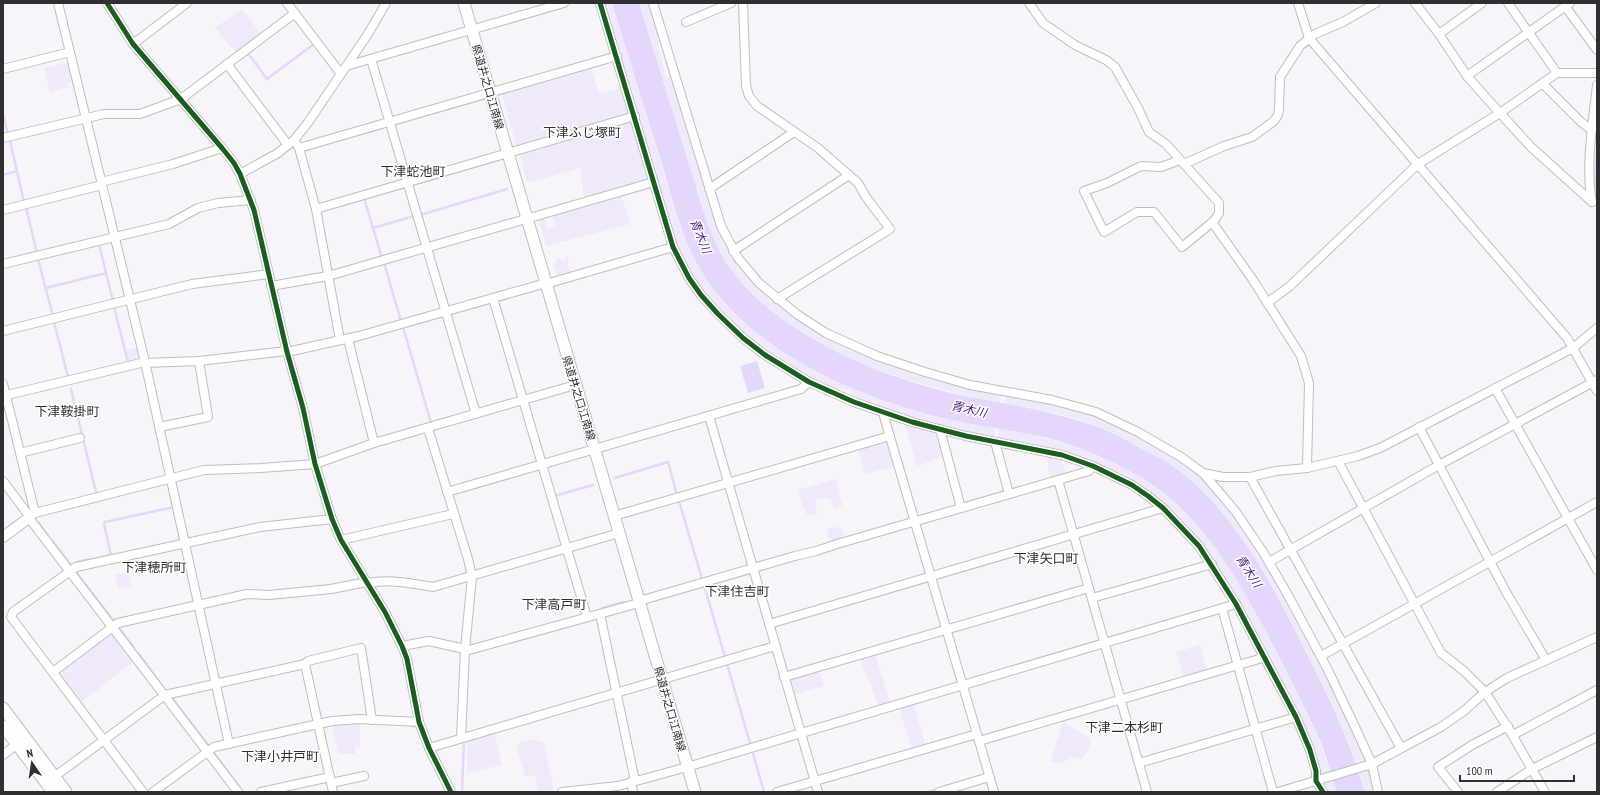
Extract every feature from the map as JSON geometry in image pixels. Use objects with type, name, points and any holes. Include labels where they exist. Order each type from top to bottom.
[{"type":"main road","name":"県道井之口江南線","points":[[464,3],[695,792]]},
{"type":"main road","points":[[3,708],[66,792]]},
{"type":"main road","points":[[3,726],[53,792]]},
{"type":"street","points":[[58,3],[145,362],[229,744]]},
{"type":"street","points":[[107,3],[133,44],[222,148],[234,163],[240,174],[251,200],[287,351],[303,408],[315,464],[332,519],[341,540],[385,612],[402,646],[407,659],[419,722],[429,748],[451,792]]},
{"type":"street","points":[[133,44],[187,3]]},
{"type":"street","points":[[240,174],[278,153],[291,143],[307,124],[341,74],[368,34],[386,3]]},
{"type":"street","points":[[346,66],[564,3]]},
{"type":"street","points":[[600,3],[673,247],[689,278],[701,295],[718,314],[743,338],[765,355],[809,382],[883,413],[940,429],[995,442],[1062,455],[1093,466],[1132,485],[1164,508],[1186,530],[1212,564],[1236,604],[1296,717],[1310,750],[1318,780],[1323,792]]},
{"type":"street","points":[[654,3],[721,226],[733,251],[759,283],[798,315],[826,333],[877,356],[970,385],[1052,400],[1096,412],[1144,436],[1181,457],[1203,474],[1236,512],[1269,562],[1321,656],[1370,764],[1378,792]]},
{"type":"street","points":[[686,22],[731,3]]},
{"type":"street","points":[[743,3],[746,86],[749,96],[758,106],[818,148],[858,183],[890,228],[777,299]]},
{"type":"street","points":[[1029,3],[1043,23],[1075,45],[1116,66],[1149,132],[1166,144],[1182,162],[1219,203],[1219,213],[1212,222],[1182,247],[1154,212],[1137,212],[1104,232],[1084,191],[1107,183],[1141,166],[1161,167],[1182,162],[1252,137],[1274,120],[1278,115],[1280,77],[1300,46],[1309,38],[1323,30],[1343,22],[1376,3]]},
{"type":"street","points":[[1298,3],[1309,38],[1567,338],[1595,381],[1597,391]]},
{"type":"street","points":[[1415,3],[1439,34],[1467,76],[1531,147],[1592,202],[1590,185],[1592,130],[1597,85]]},
{"type":"street","points":[[1439,34],[1482,3]]},
{"type":"street","points":[[1508,3],[1557,73]]},
{"type":"street","points":[[1467,76],[1568,5],[1597,50]]},
{"type":"street","points":[[3,138],[104,114],[140,114],[181,99],[227,64],[292,7],[341,74]]},
{"type":"street","points":[[3,69],[70,52]]},
{"type":"street","points":[[299,148],[617,56]]},
{"type":"street","points":[[371,59],[476,414]]},
{"type":"street","points":[[227,64],[291,143],[299,148],[316,209],[340,340]]},
{"type":"street","points":[[1267,303],[1290,286],[1418,164],[1500,113],[1557,73],[1597,73]]},
{"type":"street","points":[[1543,84],[1581,122],[1592,130]]},
{"type":"street","points":[[316,209],[634,116]]},
{"type":"street","points":[[709,189],[794,132]]},
{"type":"street","points":[[3,210],[173,164],[222,148]]},
{"type":"street","points":[[733,251],[849,175]]},
{"type":"street","points":[[271,286],[328,276],[654,182]]},
{"type":"street","points":[[3,264],[169,224],[198,208],[218,203],[251,200]]},
{"type":"street","points":[[1212,222],[1253,280],[1301,356],[1308,383],[1307,468]]},
{"type":"street","points":[[4,396],[145,362],[199,361],[287,351],[348,339],[673,247]]},
{"type":"street","points":[[3,331],[192,284],[269,274]]},
{"type":"street","points":[[493,298],[586,618]]},
{"type":"street","points":[[1203,474],[1223,477],[1250,477],[1276,471],[1307,468],[1338,461],[1380,448],[1573,348],[1597,328]]},
{"type":"street","points":[[348,339],[374,443]]},
{"type":"street","points":[[159,427],[208,417],[199,361]]},
{"type":"street","points":[[1269,562],[1440,465],[1595,381]]},
{"type":"street","points":[[447,492],[801,389],[809,382]]},
{"type":"street","points":[[3,384],[4,396],[20,453],[31,516]]},
{"type":"street","points":[[3,537],[31,516],[170,478],[204,470],[315,464],[374,443],[575,385]]},
{"type":"street","points":[[1495,388],[1597,570]]},
{"type":"street","points":[[883,413],[994,792]]},
{"type":"street","points":[[708,416],[818,792]]},
{"type":"street","points":[[1419,427],[1490,561],[1546,660]]},
{"type":"street","points":[[428,428],[472,576],[464,650],[461,738]]},
{"type":"street","points":[[940,429],[961,508]]},
{"type":"street","points":[[614,516],[890,436]]},
{"type":"street","points":[[20,453],[80,438]]},
{"type":"street","points":[[995,442],[1010,494]]},
{"type":"street","points":[[1338,461],[1441,653],[1464,671],[1485,692],[1508,726],[1545,792]]},
{"type":"street","points":[[402,646],[429,641],[464,650],[470,650],[600,614],[753,568],[816,552],[837,544],[1089,471],[1093,466]]},
{"type":"street","points":[[1250,477],[1401,748]]},
{"type":"street","points":[[1058,480],[1147,792]]},
{"type":"street","points":[[3,481],[31,516],[70,571],[238,792]]},
{"type":"street","points":[[1321,656],[1567,517],[1597,502]]},
{"type":"street","points":[[769,624],[1164,508]]},
{"type":"street","points":[[341,540],[453,514]]},
{"type":"street","points":[[143,792],[11,617],[14,612],[76,567],[260,527],[332,519]]},
{"type":"street","points":[[53,672],[118,623],[247,594],[269,595],[331,589],[376,581],[406,581],[433,586],[619,533]]},
{"type":"street","points":[[1092,598],[1212,564]]},
{"type":"street","points":[[784,677],[1089,588]]},
{"type":"street","points":[[562,792],[618,786],[687,767],[962,684],[1236,604]]},
{"type":"street","points":[[1222,608],[1273,792]]},
{"type":"street","points":[[600,614],[633,781],[633,792]]},
{"type":"street","points":[[1278,792],[1370,764],[1441,727],[1464,711],[1485,692],[1507,678],[1597,636]]},
{"type":"street","points":[[429,748],[775,646]]},
{"type":"street","points":[[54,777],[164,695],[305,664],[308,661],[361,648],[372,720]]},
{"type":"street","points":[[777,792],[1121,699],[1259,659],[1263,654]]},
{"type":"street","points":[[305,664],[333,792]]},
{"type":"street","points":[[1513,735],[1597,690]]},
{"type":"street","points":[[1139,763],[1296,717]]},
{"type":"street","points":[[153,792],[214,747],[332,721],[372,720],[419,722]]},
{"type":"street","points":[[1458,792],[1438,767],[1472,745],[1508,726]]},
{"type":"street","points":[[1497,792],[1532,770],[1597,737]]},
{"type":"street","points":[[3,755],[17,744]]},
{"type":"street","points":[[261,792],[364,776]]},
{"type":"street","points":[[939,792],[989,777]]},
{"type":"shaded area","points":[[603,3],[612,3],[681,228],[700,269],[708,282],[723,300],[752,328],[779,348],[807,365],[867,393],[899,404],[996,428],[994,439],[904,417],[829,388],[851,394],[852,391],[828,387],[801,376],[771,357],[741,333],[704,295],[689,272],[677,247]]},
{"type":"shaded area","points":[[639,3],[650,3],[659,31],[658,45],[666,78],[669,77],[664,59],[664,46],[719,230],[732,256],[757,286],[781,307],[823,335],[1002,393],[1000,403],[925,385],[887,373],[850,358],[814,340],[781,319],[752,294],[727,264],[708,226]]},
{"type":"shaded area","points":[[242,9],[262,35],[237,54],[215,28]]},
{"type":"shaded area","points":[[69,62],[74,82],[68,83],[69,87],[50,92],[44,68]]},
{"type":"shaded area","points":[[591,67],[599,94],[623,87],[630,112],[629,115],[519,147],[516,145],[502,95],[503,92]]},
{"type":"shaded area","points":[[630,120],[633,122],[650,177],[649,181],[584,199],[580,168],[527,183],[520,155],[521,152]]},
{"type":"shaded area","points":[[621,194],[630,224],[546,246],[539,220],[540,217],[544,216],[547,228],[555,225],[552,214]]},
{"type":"shaded area","points":[[565,256],[569,257],[567,266],[571,273],[560,276],[557,275],[553,263],[556,262],[559,257],[561,261],[565,261]]},
{"type":"shaded area","points":[[139,347],[142,357],[140,360],[129,363],[126,350]]},
{"type":"shaded area","points":[[1006,394],[1052,403],[1096,415],[1134,432],[1180,459],[1201,475],[1239,520],[1268,565],[1334,689],[1368,763],[1356,766],[1343,730],[1290,622],[1272,588],[1239,536],[1159,458],[1115,434],[1086,422],[1058,414],[1004,404]]},
{"type":"shaded area","points":[[904,422],[936,431],[945,456],[917,466]]},
{"type":"shaded area","points":[[999,429],[1031,434],[1091,452],[1111,461],[1150,483],[1184,510],[1210,539],[1220,553],[1255,612],[1304,706],[1319,740],[1331,774],[1318,777],[1312,748],[1211,558],[1188,528],[1168,509],[1111,472],[997,440]]},
{"type":"shaded area","points":[[887,440],[889,441],[896,466],[865,474],[858,448]]},
{"type":"shaded area","points":[[1046,454],[1061,458],[1066,475],[1050,480]]},
{"type":"shaded area","points":[[836,479],[842,504],[841,507],[834,508],[832,501],[827,497],[816,500],[815,504],[817,514],[808,516],[803,507],[798,490]]},
{"type":"shaded area","points":[[835,527],[841,529],[844,536],[837,540],[833,540],[827,536],[828,529]]},
{"type":"shaded area","points":[[128,572],[131,586],[118,589],[115,574]]},
{"type":"shaded area","points":[[110,634],[113,634],[134,661],[80,703],[59,675],[60,672]]},
{"type":"shaded area","points":[[1200,645],[1207,672],[1184,679],[1176,652]]},
{"type":"shaded area","points":[[875,653],[890,703],[878,706],[860,657]]},
{"type":"shaded area","points":[[819,669],[824,686],[792,695],[789,678]]},
{"type":"shaded area","points":[[913,702],[926,746],[912,751],[899,706]]},
{"type":"shaded area","points":[[360,721],[360,747],[355,747],[355,754],[338,754],[332,724]]},
{"type":"shaded area","points":[[1063,722],[1091,739],[1089,749],[1082,759],[1068,757],[1067,761],[1063,761],[1062,763],[1051,761]]},
{"type":"shaded area","points":[[494,731],[502,765],[467,774],[467,741]]},
{"type":"shaded area","points":[[534,739],[544,743],[554,790],[538,792],[535,776],[525,776],[517,748],[521,742]]},
{"type":"shaded area","points":[[1369,769],[1376,792],[1365,792],[1358,771]]},
{"type":"shaded area","points":[[1333,779],[1337,792],[1326,792],[1320,783]]},
{"type":"water","name":"青木川","points":[[612,3],[639,3],[708,226],[727,264],[747,289],[772,311],[799,331],[861,363],[925,386],[956,394],[1052,413],[1091,424],[1128,441],[1163,460],[1182,473],[1201,490],[1219,510],[1252,553],[1266,576],[1334,710],[1349,746],[1365,792],[1337,792],[1323,748],[1299,695],[1246,595],[1216,548],[1198,526],[1158,489],[1115,463],[1094,453],[1071,445],[1049,438],[952,420],[885,401],[851,388],[818,372],[787,354],[758,333],[731,310],[709,283],[686,241]]},
{"type":"water","points":[[757,361],[765,388],[748,393],[740,366]]},
{"type":"waterway","points":[[247,54],[248,53],[267,79],[314,44]]},
{"type":"waterway","points":[[3,115],[8,134]]},
{"type":"waterway","points":[[10,141],[24,202]]},
{"type":"waterway","points":[[1597,151],[1594,192],[1597,196]]},
{"type":"waterway","points":[[3,175],[17,171]]},
{"type":"waterway","points":[[420,215],[507,189]]},
{"type":"waterway","points":[[364,198],[382,258]]},
{"type":"waterway","points":[[26,207],[37,254]]},
{"type":"waterway","points":[[373,228],[414,216]]},
{"type":"waterway","points":[[46,288],[106,273],[99,244]]},
{"type":"waterway","points":[[38,259],[53,316]]},
{"type":"waterway","points":[[384,263],[401,321]]},
{"type":"waterway","points":[[106,273],[113,301]]},
{"type":"waterway","points":[[114,307],[128,362]]},
{"type":"waterway","points":[[54,322],[68,377]]},
{"type":"waterway","points":[[403,327],[431,423]]},
{"type":"waterway","points":[[71,389],[96,492]]},
{"type":"waterway","points":[[615,478],[668,462],[677,495]]},
{"type":"waterway","points":[[554,496],[593,485]]},
{"type":"waterway","points":[[679,501],[702,579],[701,580]]},
{"type":"waterway","points":[[105,522],[174,507]]},
{"type":"waterway","points":[[38,522],[49,537]]},
{"type":"waterway","points":[[94,559],[111,555],[104,524]]},
{"type":"waterway","points":[[52,540],[71,565]]},
{"type":"waterway","points":[[77,562],[91,559]]},
{"type":"waterway","points":[[76,572],[113,620]]},
{"type":"waterway","points":[[704,585],[725,657]]},
{"type":"waterway","points":[[602,608],[624,602]]},
{"type":"waterway","points":[[118,627],[134,647]]},
{"type":"waterway","points":[[139,654],[166,691]]},
{"type":"waterway","points":[[727,664],[750,743]]},
{"type":"waterway","points":[[172,698],[208,745]]},
{"type":"waterway","points":[[462,792],[464,741]]},
{"type":"waterway","points":[[752,750],[764,792]]},
{"type":"waterway","points":[[214,753],[243,792]]},
{"type":"waterway","points":[[928,792],[938,789]]},
{"type":"cycle path","points":[[107,3],[133,44],[222,148],[234,163],[240,174],[254,210],[287,352],[303,408],[315,464],[332,519],[341,540],[385,612],[402,646],[407,659],[419,722],[429,748],[451,792]]},
{"type":"cycle path","points":[[600,3],[673,247],[689,278],[701,295],[718,314],[743,338],[765,355],[809,382],[854,402],[912,422],[966,436],[1062,455],[1093,466],[1132,485],[1148,496],[1163,508],[1199,546],[1236,604],[1296,717],[1310,750],[1316,771],[1316,781],[1323,792]]},
{"type":"district","name":"下津ふじ塚町","points":[[582,132]]},
{"type":"district","name":"下津蛇池町","points":[[413,171]]},
{"type":"district","name":"下津鞍掛町","points":[[67,411]]},
{"type":"district","name":"下津矢口町","points":[[1046,558]]},
{"type":"district","name":"下津穂所町","points":[[154,567]]},
{"type":"district","name":"下津住吉町","points":[[737,591]]},
{"type":"district","name":"下津高戸町","points":[[554,604]]},
{"type":"district","name":"下津二本杉町","points":[[1124,727]]},
{"type":"district","name":"下津小井戸町","points":[[280,756]]}]
